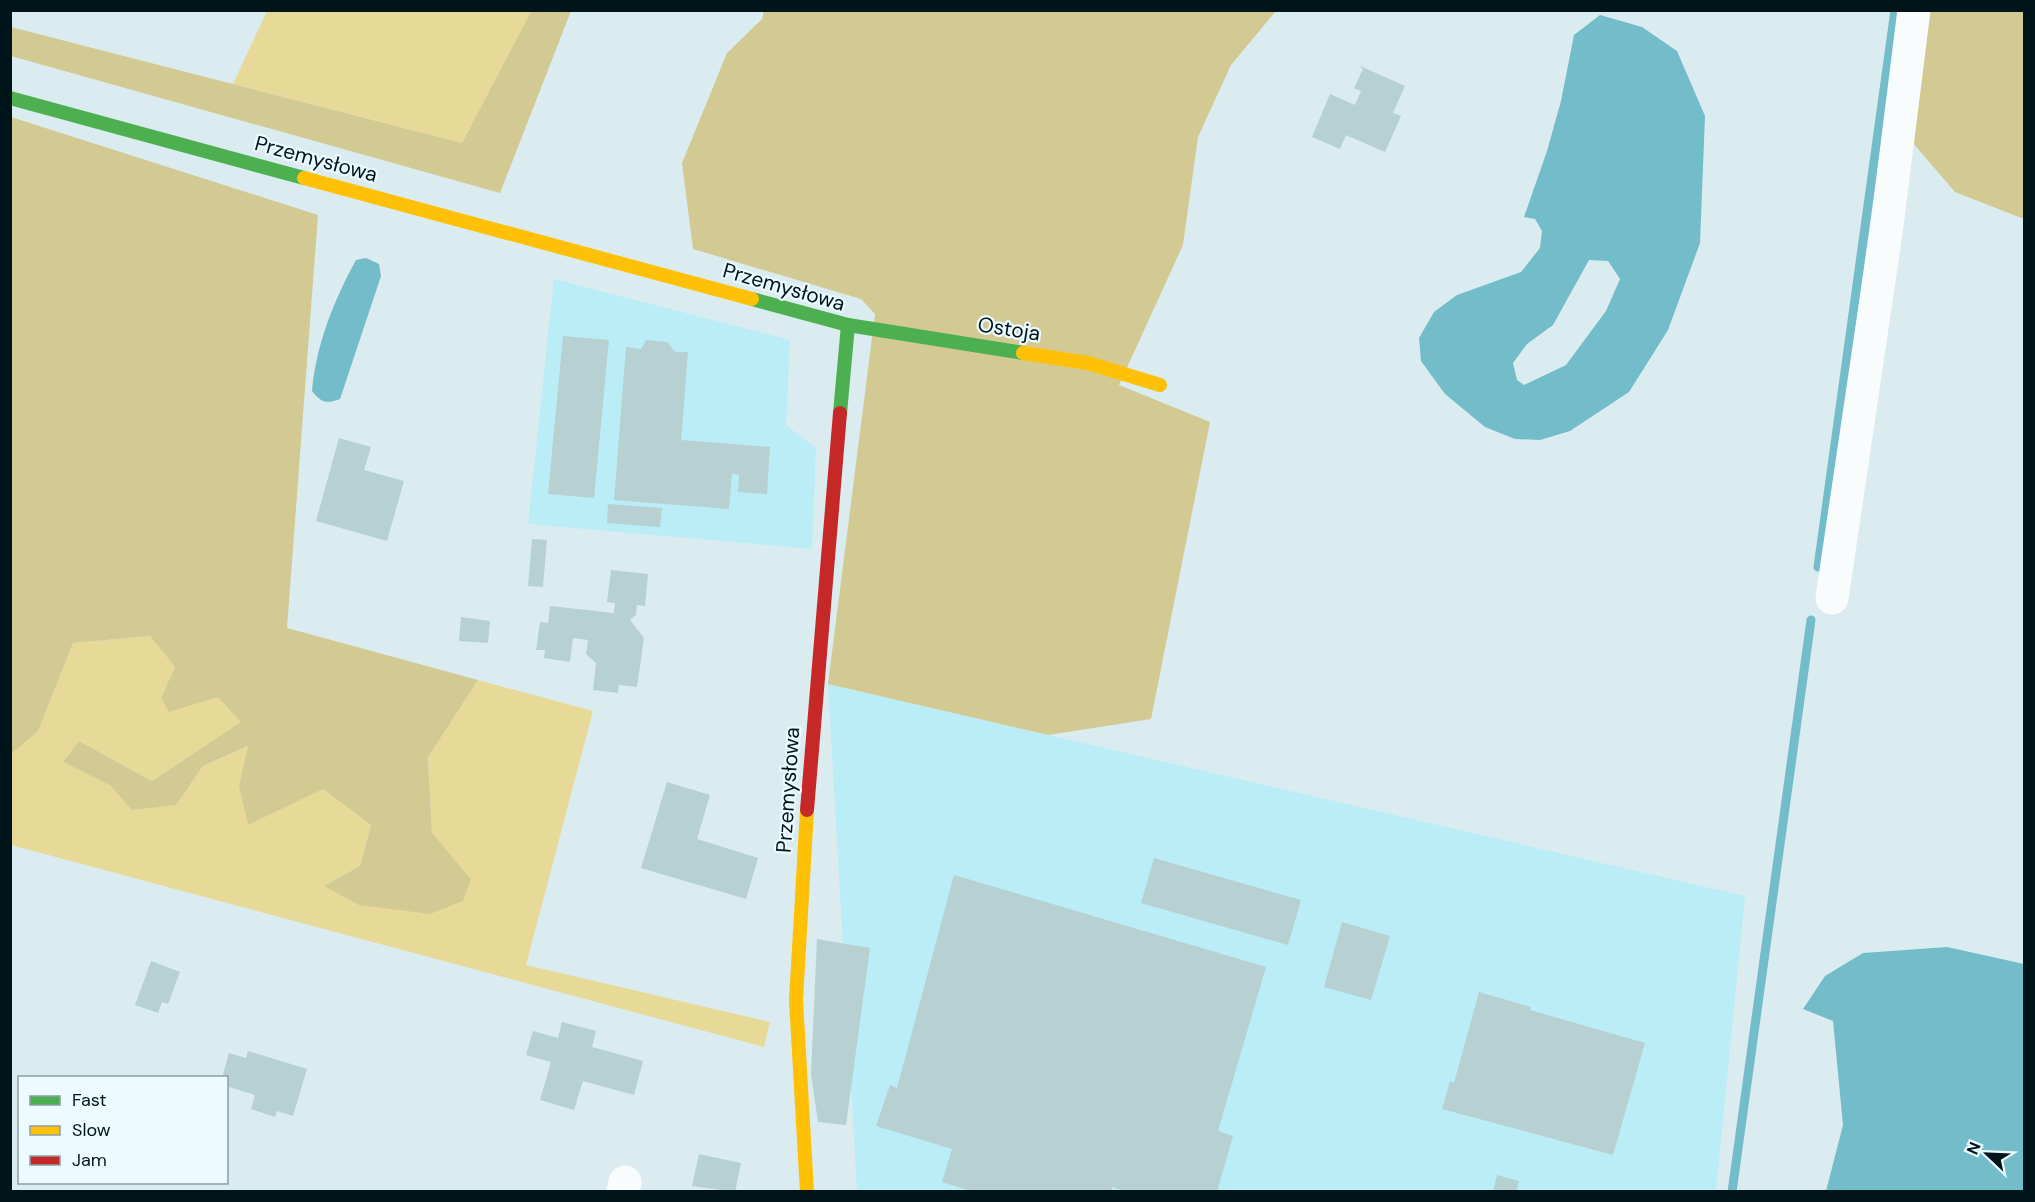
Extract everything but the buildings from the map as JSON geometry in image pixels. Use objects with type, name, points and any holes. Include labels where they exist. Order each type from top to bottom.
[{"type":"street","points":[[1832,598],[1887,226],[1914,10]]},
{"type":"street","name":"Przemysłowa","points":[[10,98],[848,325],[810,753],[796,1000],[807,1191]]},
{"type":"street","name":"Ostoja","points":[[848,325],[1088,363],[1160,385]]},
{"type":"shaded area","points":[[532,10],[571,11],[500,193],[11,56],[11,27],[462,143]]},
{"type":"shaded area","points":[[267,11],[532,11],[462,143],[233,84]]},
{"type":"shaded area","points":[[764,11],[1276,11],[1231,65],[1198,137],[1183,245],[1119,385],[1210,422],[1151,719],[1048,735],[828,684],[875,314],[861,299],[693,249],[682,163],[727,53],[762,19]]},
{"type":"shaded area","points":[[1929,11],[2024,11],[2024,219],[1955,192],[1912,142]]},
{"type":"shaded area","points":[[1600,15],[1642,27],[1677,51],[1705,116],[1700,243],[1668,330],[1629,392],[1570,431],[1540,440],[1515,439],[1485,427],[1445,394],[1421,361],[1419,338],[1434,312],[1457,295],[1521,272],[1540,248],[1542,231],[1535,219],[1524,217],[1547,151],[1561,101],[1574,35]],"holes":[[[1589,260],[1608,261],[1620,279],[1606,311],[1566,365],[1524,385],[1517,380],[1513,363],[1527,344],[1553,325]]]},
{"type":"shaded area","points":[[11,117],[318,215],[287,628],[478,680],[428,757],[432,833],[471,879],[463,901],[430,914],[359,905],[324,886],[360,866],[371,825],[323,789],[248,825],[239,786],[248,746],[203,766],[176,805],[132,810],[111,786],[63,762],[79,741],[152,781],[241,722],[218,697],[169,712],[161,698],[175,667],[150,636],[73,643],[38,731],[11,754]]},
{"type":"shaded area","points":[[366,258],[379,264],[381,276],[340,399],[331,402],[324,401],[312,391],[317,357],[340,291],[356,260]]},
{"type":"shaded area","points":[[554,279],[790,340],[786,425],[816,448],[812,549],[528,524]]},
{"type":"shaded area","points":[[150,636],[175,667],[161,698],[218,697],[242,722],[152,781],[79,741],[63,762],[111,786],[176,805],[203,766],[249,746],[239,786],[323,789],[371,825],[360,866],[324,886],[471,880],[432,833],[428,756],[478,680],[593,711],[526,965],[770,1022],[764,1047],[11,845],[10,754],[38,731],[73,643]]},
{"type":"shaded area","points":[[828,684],[1745,896],[1716,1191],[857,1191]]},
{"type":"shaded area","points":[[1947,947],[2024,964],[2024,1191],[1826,1191],[1843,1125],[1833,1021],[1803,1009],[1825,976],[1863,953]]},
{"type":"waterway","points":[[1818,567],[1895,10]]},
{"type":"waterway","points":[[1732,1192],[1811,620]]},
{"type":"traffic: fast","points":[[10,98],[304,178]]},
{"type":"traffic: fast","points":[[752,299],[848,325],[1023,353]]},
{"type":"traffic: fast","points":[[840,413],[848,325]]},
{"type":"traffic: slow","points":[[304,178],[752,299]]},
{"type":"traffic: slow","points":[[1023,353],[1088,363],[1160,385]]},
{"type":"traffic: slow","points":[[807,810],[796,1000],[807,1192]]},
{"type":"traffic: jam","points":[[807,810],[840,413]]}]
